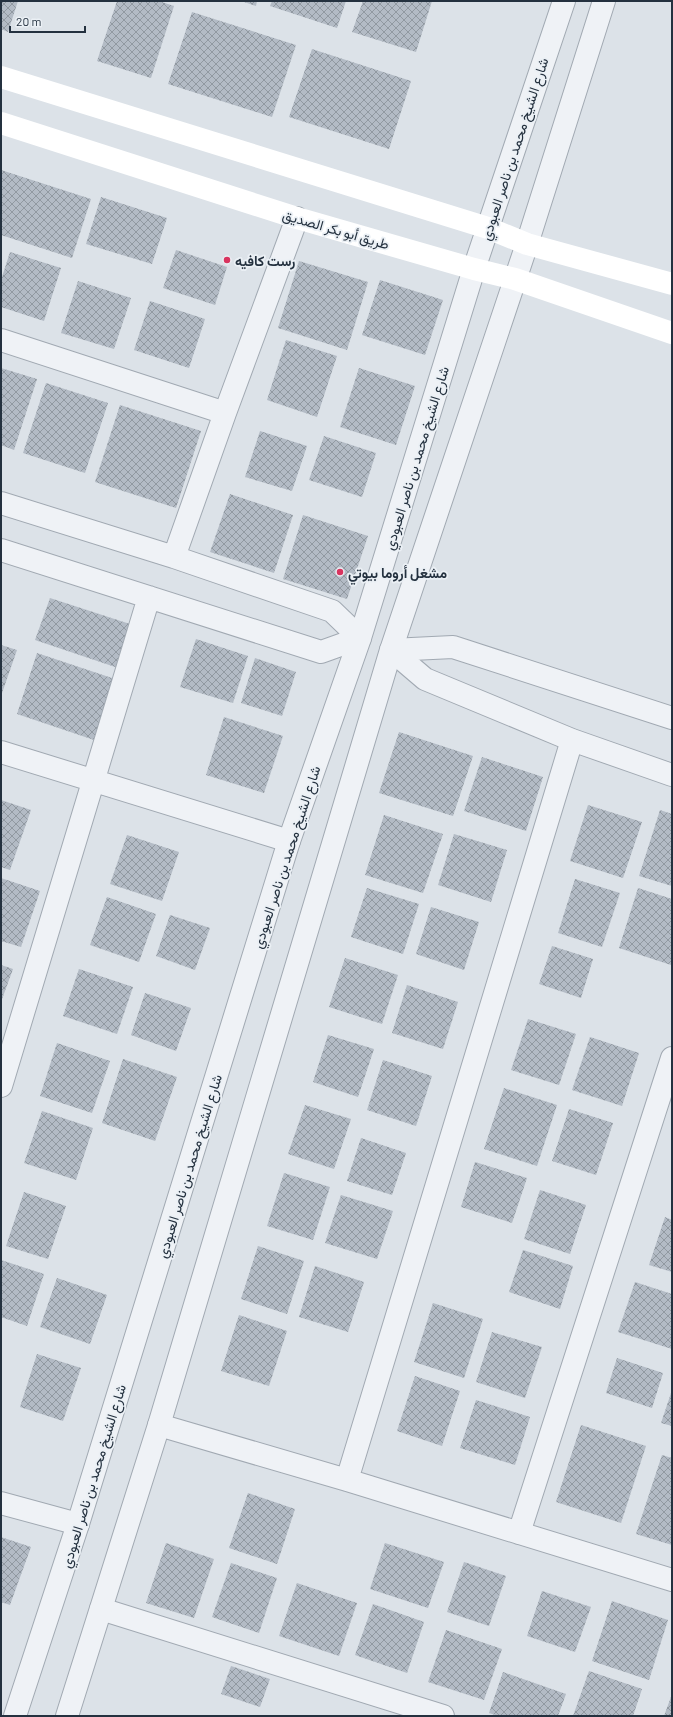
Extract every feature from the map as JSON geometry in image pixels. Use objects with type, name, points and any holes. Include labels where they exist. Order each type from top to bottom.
[{"type":"main road","points":[[1,77],[488,228],[527,244],[672,284]]},
{"type":"main road","name":"طريق أبو بكر الصديق","points":[[1,123],[297,218],[514,279],[672,333]]},
{"type":"street","name":"شارع الشيخ محمد بن ناصر العبودي","points":[[15,1716],[78,1524],[289,841],[360,638],[474,269],[564,1]]},
{"type":"street","points":[[67,1716],[159,1425],[391,650],[514,279],[527,244],[604,1]]},
{"type":"street","points":[[174,557],[225,412],[297,218]]},
{"type":"street","points":[[1,340],[225,412]]},
{"type":"street","points":[[1,503],[174,557],[332,611],[360,638],[321,652],[1,550]]},
{"type":"street","points":[[1,1086],[149,597]]},
{"type":"street","points":[[391,650],[453,648],[672,718]]},
{"type":"street","points":[[391,650],[425,679],[572,740],[672,775]]},
{"type":"street","points":[[347,1480],[572,740]]},
{"type":"street","points":[[1,752],[94,782],[289,841]]},
{"type":"street","points":[[519,1533],[672,1058]]},
{"type":"street","points":[[159,1425],[347,1480],[672,1580]]},
{"type":"street","points":[[1,1503],[78,1524]]},
{"type":"street","points":[[101,1609],[444,1716]]},
{"type":"building","points":[[1,1],[18,1],[8,32],[1,29]]},
{"type":"building","points":[[117,1],[159,1],[174,6],[151,78],[97,61]]},
{"type":"building","points":[[241,1],[257,1],[256,6]]},
{"type":"building","points":[[272,1],[346,1],[337,28],[270,6]]},
{"type":"building","points":[[363,1],[432,1],[416,52],[352,32]]},
{"type":"building","points":[[192,12],[296,45],[272,117],[168,84]]},
{"type":"building","points":[[312,49],[411,81],[389,149],[289,117]]},
{"type":"building","points":[[1,170],[91,199],[72,258],[1,235]]},
{"type":"building","points":[[101,197],[167,218],[152,264],[86,244]]},
{"type":"building","points":[[176,250],[227,267],[215,305],[163,288]]},
{"type":"building","points":[[10,252],[61,268],[44,321],[1,307],[1,280]]},
{"type":"building","points":[[299,261],[368,282],[347,350],[278,328]]},
{"type":"building","points":[[380,280],[443,300],[425,355],[362,335]]},
{"type":"building","points":[[78,281],[131,298],[114,349],[61,333]]},
{"type":"building","points":[[150,301],[205,319],[189,368],[134,350]]},
{"type":"building","points":[[286,340],[337,356],[317,417],[267,400]]},
{"type":"building","points":[[1,368],[37,379],[14,450],[1,445]]},
{"type":"building","points":[[359,368],[415,386],[396,445],[340,427]]},
{"type":"building","points":[[46,383],[108,403],[85,473],[23,453]]},
{"type":"building","points":[[120,405],[201,431],[176,508],[95,482]]},
{"type":"building","points":[[260,431],[307,446],[292,491],[245,477]]},
{"type":"building","points":[[324,436],[376,453],[362,497],[309,480]]},
{"type":"building","points":[[230,494],[293,515],[274,573],[210,552]]},
{"type":"building","points":[[303,515],[368,536],[347,599],[283,579]]},
{"type":"building","points":[[50,598],[133,625],[118,668],[35,640]]},
{"type":"building","points":[[196,639],[248,656],[233,703],[180,687]]},
{"type":"building","points":[[1,645],[17,650],[1,696]]},
{"type":"building","points":[[37,653],[115,679],[94,740],[17,714]]},
{"type":"building","points":[[255,658],[296,672],[282,716],[241,703]]},
{"type":"building","points":[[224,717],[283,736],[264,793],[206,775]]},
{"type":"building","points":[[399,732],[473,756],[453,816],[379,793]]},
{"type":"building","points":[[482,757],[543,777],[526,831],[464,811]]},
{"type":"building","points":[[1,800],[31,810],[10,870],[1,867]]},
{"type":"building","points":[[588,805],[642,822],[623,878],[570,861]]},
{"type":"building","points":[[660,810],[672,814],[672,886],[639,876]]},
{"type":"building","points":[[384,815],[443,834],[423,893],[365,875]]},
{"type":"building","points":[[454,834],[507,850],[491,902],[438,885]]},
{"type":"building","points":[[127,835],[179,852],[162,901],[110,884]]},
{"type":"building","points":[[1,878],[40,891],[21,947],[1,941]]},
{"type":"building","points":[[575,879],[620,893],[602,947],[558,933]]},
{"type":"building","points":[[367,888],[419,904],[403,954],[351,937]]},
{"type":"building","points":[[638,888],[672,899],[671,965],[619,948]]},
{"type":"building","points":[[107,897],[156,914],[139,962],[90,945]]},
{"type":"building","points":[[431,907],[479,922],[464,970],[416,954]]},
{"type":"building","points":[[170,915],[210,928],[195,970],[156,956]]},
{"type":"building","points":[[552,946],[593,959],[581,998],[539,984]]},
{"type":"building","points":[[345,958],[398,975],[382,1024],[329,1007]]},
{"type":"building","points":[[1,965],[13,969],[1,1002]]},
{"type":"building","points":[[79,969],[133,987],[117,1034],[63,1016]]},
{"type":"building","points":[[407,985],[458,1002],[443,1049],[392,1033]]},
{"type":"building","points":[[145,993],[191,1008],[176,1051],[131,1035]]},
{"type":"building","points":[[528,1019],[576,1034],[559,1085],[511,1070]]},
{"type":"building","points":[[328,1035],[374,1049],[358,1097],[313,1082]]},
{"type":"building","points":[[590,1037],[639,1053],[622,1106],[572,1090]]},
{"type":"building","points":[[57,1043],[110,1061],[92,1113],[40,1096]]},
{"type":"building","points":[[123,1059],[177,1077],[155,1141],[102,1123]]},
{"type":"building","points":[[383,1060],[432,1076],[416,1126],[367,1110]]},
{"type":"building","points":[[504,1088],[557,1105],[537,1166],[484,1149]]},
{"type":"building","points":[[305,1105],[351,1119],[334,1169],[288,1154]]},
{"type":"building","points":[[569,1109],[613,1123],[596,1175],[552,1161]]},
{"type":"building","points":[[42,1111],[93,1128],[76,1180],[24,1163]]},
{"type":"building","points":[[361,1138],[406,1153],[392,1195],[347,1181]]},
{"type":"building","points":[[475,1162],[527,1178],[512,1223],[461,1207]]},
{"type":"building","points":[[284,1173],[330,1187],[313,1240],[267,1226]]},
{"type":"building","points":[[540,1190],[586,1205],[570,1254],[524,1239]]},
{"type":"building","points":[[24,1192],[66,1206],[48,1259],[6,1246]]},
{"type":"building","points":[[341,1195],[393,1211],[377,1259],[325,1243]]},
{"type":"building","points":[[665,1217],[672,1220],[672,1272],[649,1265]]},
{"type":"building","points":[[258,1246],[304,1261],[287,1314],[241,1299]]},
{"type":"building","points":[[523,1250],[573,1266],[560,1309],[509,1292]]},
{"type":"building","points":[[1,1260],[44,1274],[27,1326],[1,1317]]},
{"type":"building","points":[[315,1266],[364,1282],[348,1332],[299,1317]]},
{"type":"building","points":[[57,1278],[107,1295],[90,1344],[40,1327]]},
{"type":"building","points":[[635,1282],[672,1294],[672,1349],[618,1332]]},
{"type":"building","points":[[433,1303],[483,1319],[464,1378],[414,1362]]},
{"type":"building","points":[[239,1315],[287,1331],[269,1386],[221,1371]]},
{"type":"building","points":[[492,1332],[542,1347],[525,1398],[476,1382]]},
{"type":"building","points":[[37,1354],[81,1368],[63,1421],[20,1407]]},
{"type":"building","points":[[617,1358],[663,1373],[652,1408],[606,1393]]},
{"type":"building","points":[[415,1376],[460,1391],[442,1446],[397,1431]]},
{"type":"building","points":[[672,1390],[672,1426],[661,1423]]},
{"type":"building","points":[[476,1400],[530,1417],[515,1465],[460,1448]]},
{"type":"building","points":[[581,1425],[646,1446],[621,1523],[556,1502]]},
{"type":"building","points":[[662,1455],[672,1458],[672,1545],[636,1534]]},
{"type":"building","points":[[248,1493],[295,1509],[277,1564],[229,1548]]},
{"type":"building","points":[[1,1537],[31,1547],[10,1605],[1,1602]]},
{"type":"building","points":[[166,1543],[214,1559],[194,1618],[146,1603]]},
{"type":"building","points":[[385,1543],[444,1562],[428,1608],[370,1589]]},
{"type":"building","points":[[464,1562],[506,1576],[489,1626],[447,1612]]},
{"type":"building","points":[[231,1563],[277,1578],[259,1633],[212,1617]]},
{"type":"building","points":[[297,1583],[357,1603],[339,1656],[279,1636]]},
{"type":"building","points":[[542,1591],[591,1607],[575,1652],[527,1636]]},
{"type":"building","points":[[612,1601],[668,1620],[649,1680],[592,1661]]},
{"type":"building","points":[[373,1604],[424,1622],[407,1673],[355,1655]]},
{"type":"building","points":[[446,1630],[502,1649],[484,1700],[428,1682]]},
{"type":"building","points":[[231,1666],[270,1679],[260,1707],[221,1694]]},
{"type":"building","points":[[589,1671],[642,1689],[633,1716],[573,1716]]},
{"type":"building","points":[[503,1672],[566,1694],[558,1716],[498,1716],[489,1713]]},
{"type":"building","points":[[672,1694],[672,1716],[664,1716]]},
{"type":"place","name":"رست كافيه","points":[[227,260]]},
{"type":"place","name":"مشغل أروما بيوتي","points":[[340,572]]}]
